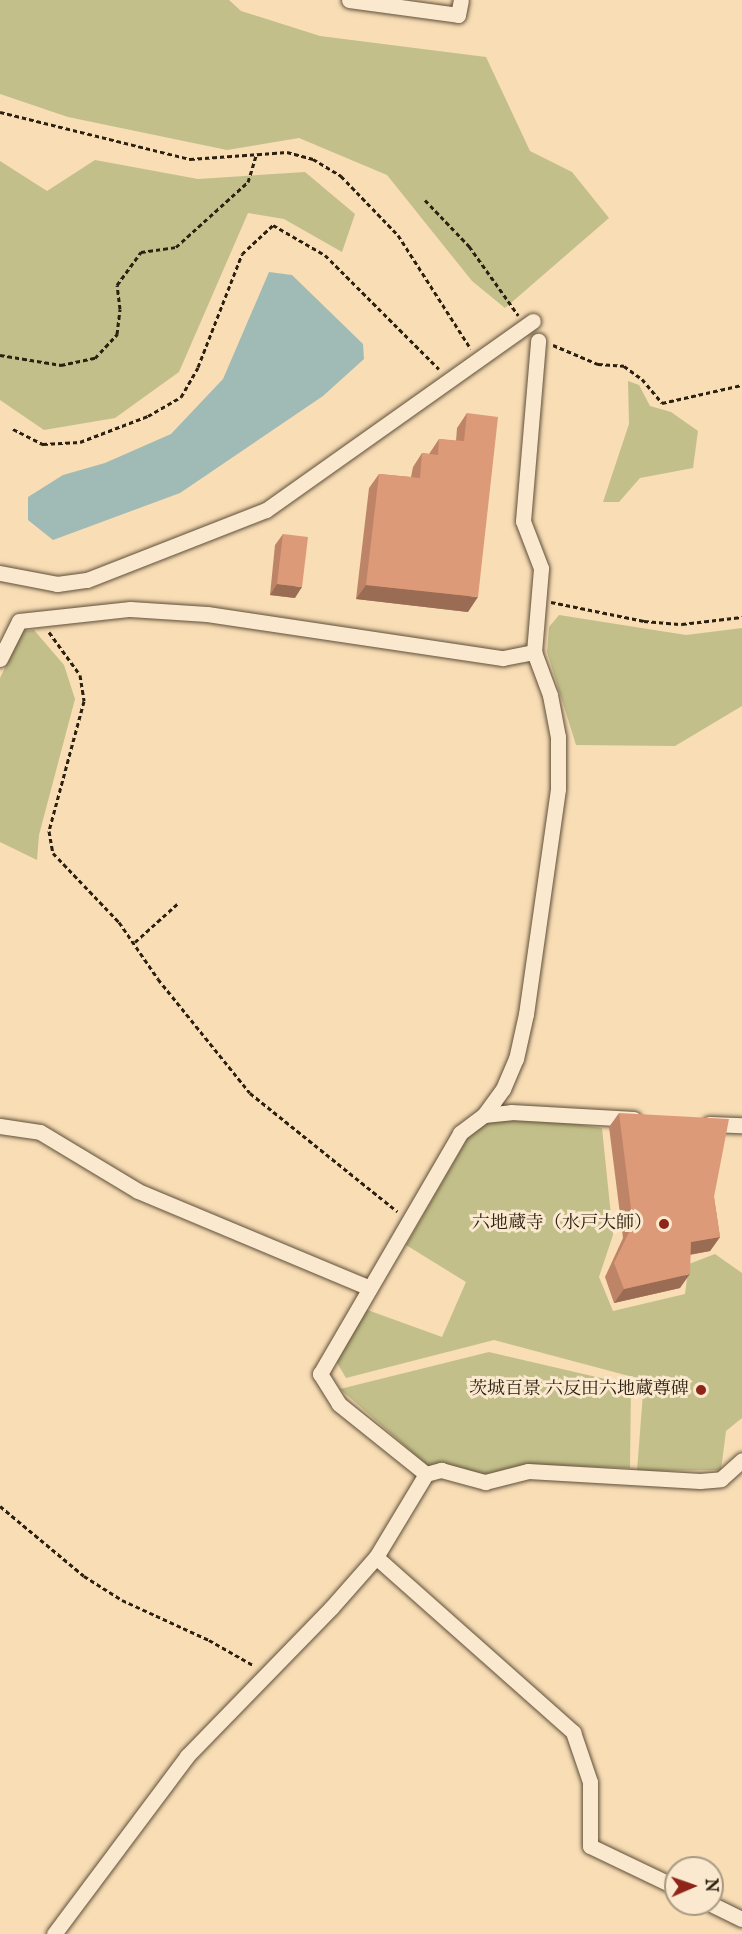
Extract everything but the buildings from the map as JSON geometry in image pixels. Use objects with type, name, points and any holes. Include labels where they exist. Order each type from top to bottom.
[{"type":"street","points":[[349,0],[378,2],[458,15],[461,0]]},
{"type":"street","points":[[0,573],[49,584],[87,580],[266,510],[476,358],[529,323]]},
{"type":"street","points":[[426,1474],[339,1404],[320,1374],[368,1287],[460,1133],[484,1114],[503,1089],[516,1059],[526,1014],[558,789],[558,737],[550,695],[534,652],[541,600],[541,568],[524,521],[538,341]]},
{"type":"street","points":[[0,659],[15,624],[165,609],[503,658],[524,657],[534,652]]},
{"type":"street","points":[[484,1114],[511,1112],[649,1120]]},
{"type":"street","points":[[695,1123],[742,1125]]},
{"type":"street","points":[[0,1126],[40,1132],[138,1191],[368,1287]]},
{"type":"street","points":[[54,1934],[187,1756],[376,1557],[426,1474],[441,1470],[485,1482],[528,1471],[700,1481],[721,1479],[742,1460]]},
{"type":"street","points":[[376,1557],[573,1732],[590,1782],[590,1846],[664,1881]]},
{"type":"street","points":[[724,1910],[742,1919]]},
{"type":"path","points":[[0,111],[190,159],[257,153],[295,154],[312,159],[340,176],[398,235],[476,358]]},
{"type":"path","points":[[0,355],[61,364],[95,358],[117,334],[120,309],[117,285],[141,252],[176,247],[248,182],[257,153]]},
{"type":"path","points":[[425,200],[469,246],[529,323]]},
{"type":"path","points":[[14,429],[43,444],[80,442],[148,416],[181,397],[198,367],[242,254],[273,225],[325,255],[448,379]]},
{"type":"path","points":[[538,341],[598,364],[624,366],[642,379],[662,403],[742,385]]},
{"type":"path","points":[[541,600],[644,621],[682,624],[742,617]]},
{"type":"path","points":[[38,620],[71,658],[84,694],[82,717],[48,841],[60,861],[135,942],[158,979],[250,1093],[408,1220]]},
{"type":"path","points":[[135,942],[177,904]]},
{"type":"path","points":[[0,1506],[41,1543],[122,1600],[209,1640],[267,1673]]},
{"type":"shaded area","points":[[0,0],[229,0],[241,11],[320,36],[486,57],[530,151],[572,172],[609,218],[505,308],[472,281],[387,175],[299,138],[227,150],[68,117],[0,94]]},
{"type":"shaded area","points":[[95,160],[198,179],[305,172],[355,214],[342,252],[284,219],[248,213],[179,372],[115,418],[44,430],[0,400],[0,161],[47,191]]},
{"type":"shaded area","points":[[628,381],[639,385],[650,406],[671,412],[698,431],[693,468],[640,478],[619,502],[603,502],[629,424]]},
{"type":"shaded area","points":[[559,615],[686,635],[742,628],[742,706],[675,746],[576,745],[547,652],[549,627]]},
{"type":"shaded area","points":[[34,630],[64,665],[75,699],[39,835],[37,860],[0,842],[0,678],[19,638],[24,631]]},
{"type":"shaded area","points":[[497,1113],[602,1128],[613,1235],[599,1277],[613,1311],[685,1294],[689,1264],[715,1254],[742,1273],[742,1418],[726,1431],[721,1470],[637,1471],[644,1380],[494,1340],[346,1378],[333,1356],[362,1308],[442,1337],[466,1282],[406,1245],[467,1139]]},
{"type":"shaded area","points":[[489,1352],[631,1385],[630,1468],[525,1465],[488,1475],[428,1466],[340,1389]]},
{"type":"water","points":[[269,272],[292,275],[363,344],[364,359],[323,396],[180,493],[53,540],[28,520],[28,497],[63,475],[105,463],[171,434],[223,379]]},
{"type":"place","name":"六地蔵寺（水戸大師）","points":[[664,1224]]},
{"type":"place","name":"茨城百景 六反田六地蔵尊碑","points":[[701,1390]]}]
